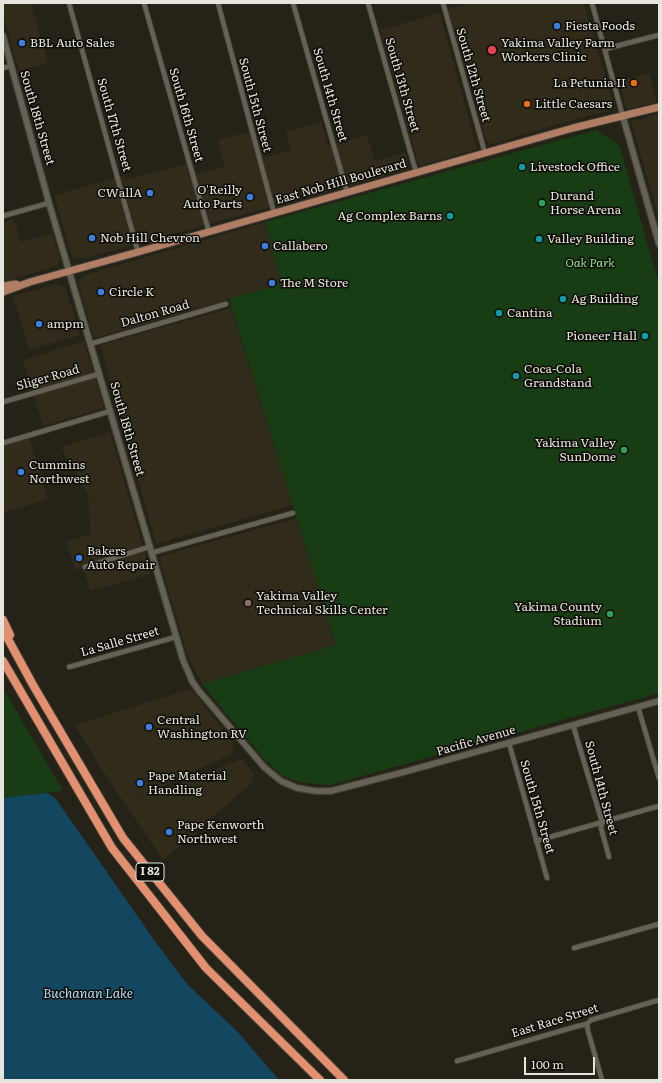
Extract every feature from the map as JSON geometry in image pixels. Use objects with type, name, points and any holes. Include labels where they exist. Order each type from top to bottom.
[{"type":"highway","points":[[3,620],[33,685]]},
{"type":"highway","name":"I 82","points":[[3,630],[33,685],[123,838],[202,936],[344,1080]]},
{"type":"highway","name":"I 82","points":[[3,661],[112,848],[206,968],[320,1080]]},
{"type":"highway","points":[[3,669],[27,703]]},
{"type":"main road","name":"East Nob Hill Boulevard","points":[[3,292],[70,270],[138,252],[416,172],[573,128],[659,107]]},
{"type":"main road","name":"East Nob Hill Boulevard","points":[[3,286],[30,282]]},
{"type":"street","name":"South 17th Street","points":[[69,3],[138,252]]},
{"type":"street","name":"South 16th Street","points":[[144,3],[208,232]]},
{"type":"street","name":"South 15th Street","points":[[218,3],[274,213]]},
{"type":"street","name":"South 14th Street","points":[[293,3],[347,192]]},
{"type":"street","name":"South 13th Street","points":[[368,3],[416,172]]},
{"type":"street","name":"South 12th Street","points":[[443,3],[485,153]]},
{"type":"street","points":[[592,3],[659,244]]},
{"type":"street","points":[[605,49],[659,35]]},
{"type":"street","name":"South 18th Street","points":[[3,36],[49,203],[70,270],[90,344],[185,666],[199,691],[264,767],[281,781],[297,788]]},
{"type":"street","points":[[3,68],[11,66]]},
{"type":"street","points":[[3,216],[49,203]]},
{"type":"street","name":"Dalton Road","points":[[90,344],[226,304]]},
{"type":"street","name":"Sliger Road","points":[[3,402],[99,374]]},
{"type":"street","points":[[3,443],[111,411]]},
{"type":"street","points":[[84,567],[293,513]]},
{"type":"street","name":"La Salle Street","points":[[69,667],[176,637]]},
{"type":"street","name":"Pacific Avenue","points":[[297,788],[316,791],[338,789],[659,701]]},
{"type":"street","points":[[638,707],[659,778]]},
{"type":"street","name":"South 14th Street","points":[[573,725],[602,822],[609,857]]},
{"type":"street","name":"South 15th Street","points":[[508,743],[547,878]]},
{"type":"street","points":[[536,841],[659,806]]},
{"type":"street","points":[[574,948],[659,924]]},
{"type":"street","name":"East Race Street","points":[[457,1061],[587,1024],[591,1020],[659,1000]]},
{"type":"street","points":[[587,1024],[602,1080]]},
{"type":"shaded area","points":[[3,3],[31,3],[48,63],[19,71],[3,15]]},
{"type":"shaded area","points":[[471,3],[584,3],[613,103],[613,109],[492,144],[488,143],[448,9]]},
{"type":"shaded area","points":[[440,13],[477,149],[419,166],[380,30]]},
{"type":"shaded area","points":[[649,73],[657,102],[627,110],[619,81]]},
{"type":"shaded area","points":[[659,113],[659,218],[631,122]]},
{"type":"shaded area","points":[[321,122],[328,146],[367,135],[375,161],[406,152],[409,169],[83,259],[73,257],[54,195],[124,176],[125,180],[192,162],[196,174],[225,166],[218,140],[255,130],[263,158],[291,150],[286,132]]},
{"type":"shaded area","points":[[14,219],[21,242],[52,233],[60,258],[58,264],[54,267],[3,282],[3,223]]},
{"type":"shaded area","points":[[265,222],[283,284],[95,338],[93,336],[78,282],[81,278],[88,274]]},
{"type":"shaded area","points":[[55,284],[61,285],[66,289],[80,335],[29,350],[13,296]]},
{"type":"shaded area","points":[[231,308],[293,505],[156,544],[100,345]]},
{"type":"shaded area","points":[[84,341],[104,408],[43,426],[23,360]]},
{"type":"shaded area","points":[[110,432],[151,574],[90,591],[83,568],[75,570],[66,542],[90,534],[88,495],[61,447]]},
{"type":"shaded area","name":"Cummins Northwest","points":[[29,437],[48,499],[3,513],[3,445]]},
{"type":"shaded area","name":"Yakima Valley Technical Skills Center","points":[[297,518],[336,646],[202,684],[188,657],[160,561],[161,556]]},
{"type":"shaded area","points":[[191,689],[233,743],[234,747],[231,754],[132,801],[239,760],[243,760],[254,774],[252,783],[163,860],[97,762],[75,725]]},
{"type":"green space","name":"Oak Park","points":[[596,130],[619,145],[659,284],[659,693],[330,785],[304,783],[283,776],[264,759],[202,684],[336,645],[229,299],[282,284],[265,222]]},
{"type":"green space","points":[[3,688],[63,791],[3,798]]},
{"type":"water","name":"Buchanan Lake","points":[[47,793],[56,799],[159,947],[189,986],[237,1031],[279,1080],[3,1080],[3,798]]},
{"type":"place","name":"Fiesta Foods","points":[[557,26]]},
{"type":"place","name":"BBL Auto Sales","points":[[22,43]]},
{"type":"place","name":"Yakima Valley Farm Workers Clinic","points":[[492,50]]},
{"type":"place","name":"La Petunia II","points":[[634,83]]},
{"type":"place","name":"Little Caesars","points":[[527,104]]},
{"type":"place","name":"Livestock Office","points":[[522,167]]},
{"type":"place","name":"CWallA","points":[[150,193]]},
{"type":"place","name":"O'Reilly Auto Parts","points":[[250,197]]},
{"type":"place","name":"Durand Horse Arena","points":[[542,203]]},
{"type":"place","name":"Ag Complex Barns","points":[[450,216]]},
{"type":"place","name":"Nob Hill Chevron","points":[[92,238]]},
{"type":"place","name":"Valley Building","points":[[539,239]]},
{"type":"place","name":"Callabero","points":[[265,246]]},
{"type":"place","name":"The M Store","points":[[272,283]]},
{"type":"place","name":"Circle K","points":[[101,292]]},
{"type":"place","name":"Ag Building","points":[[563,299]]},
{"type":"place","name":"Cantina","points":[[499,313]]},
{"type":"place","name":"ampm","points":[[39,324]]},
{"type":"place","name":"Pioneer Hall","points":[[645,336]]},
{"type":"place","name":"Coca-Cola Grandstand","points":[[516,376]]},
{"type":"place","name":"Yakima Valley SunDome","points":[[624,450]]},
{"type":"place","name":"Cummins Northwest","points":[[21,472]]},
{"type":"place","name":"Bakers Auto Repair","points":[[79,558]]},
{"type":"place","name":"Yakima Valley Technical Skills Center","points":[[248,603]]},
{"type":"place","name":"Yakima County Stadium","points":[[610,614]]},
{"type":"place","name":"Central Washington RV","points":[[149,727]]},
{"type":"place","name":"Pape Material Handling","points":[[140,783]]},
{"type":"place","name":"Pape Kenworth Northwest","points":[[169,832]]}]
